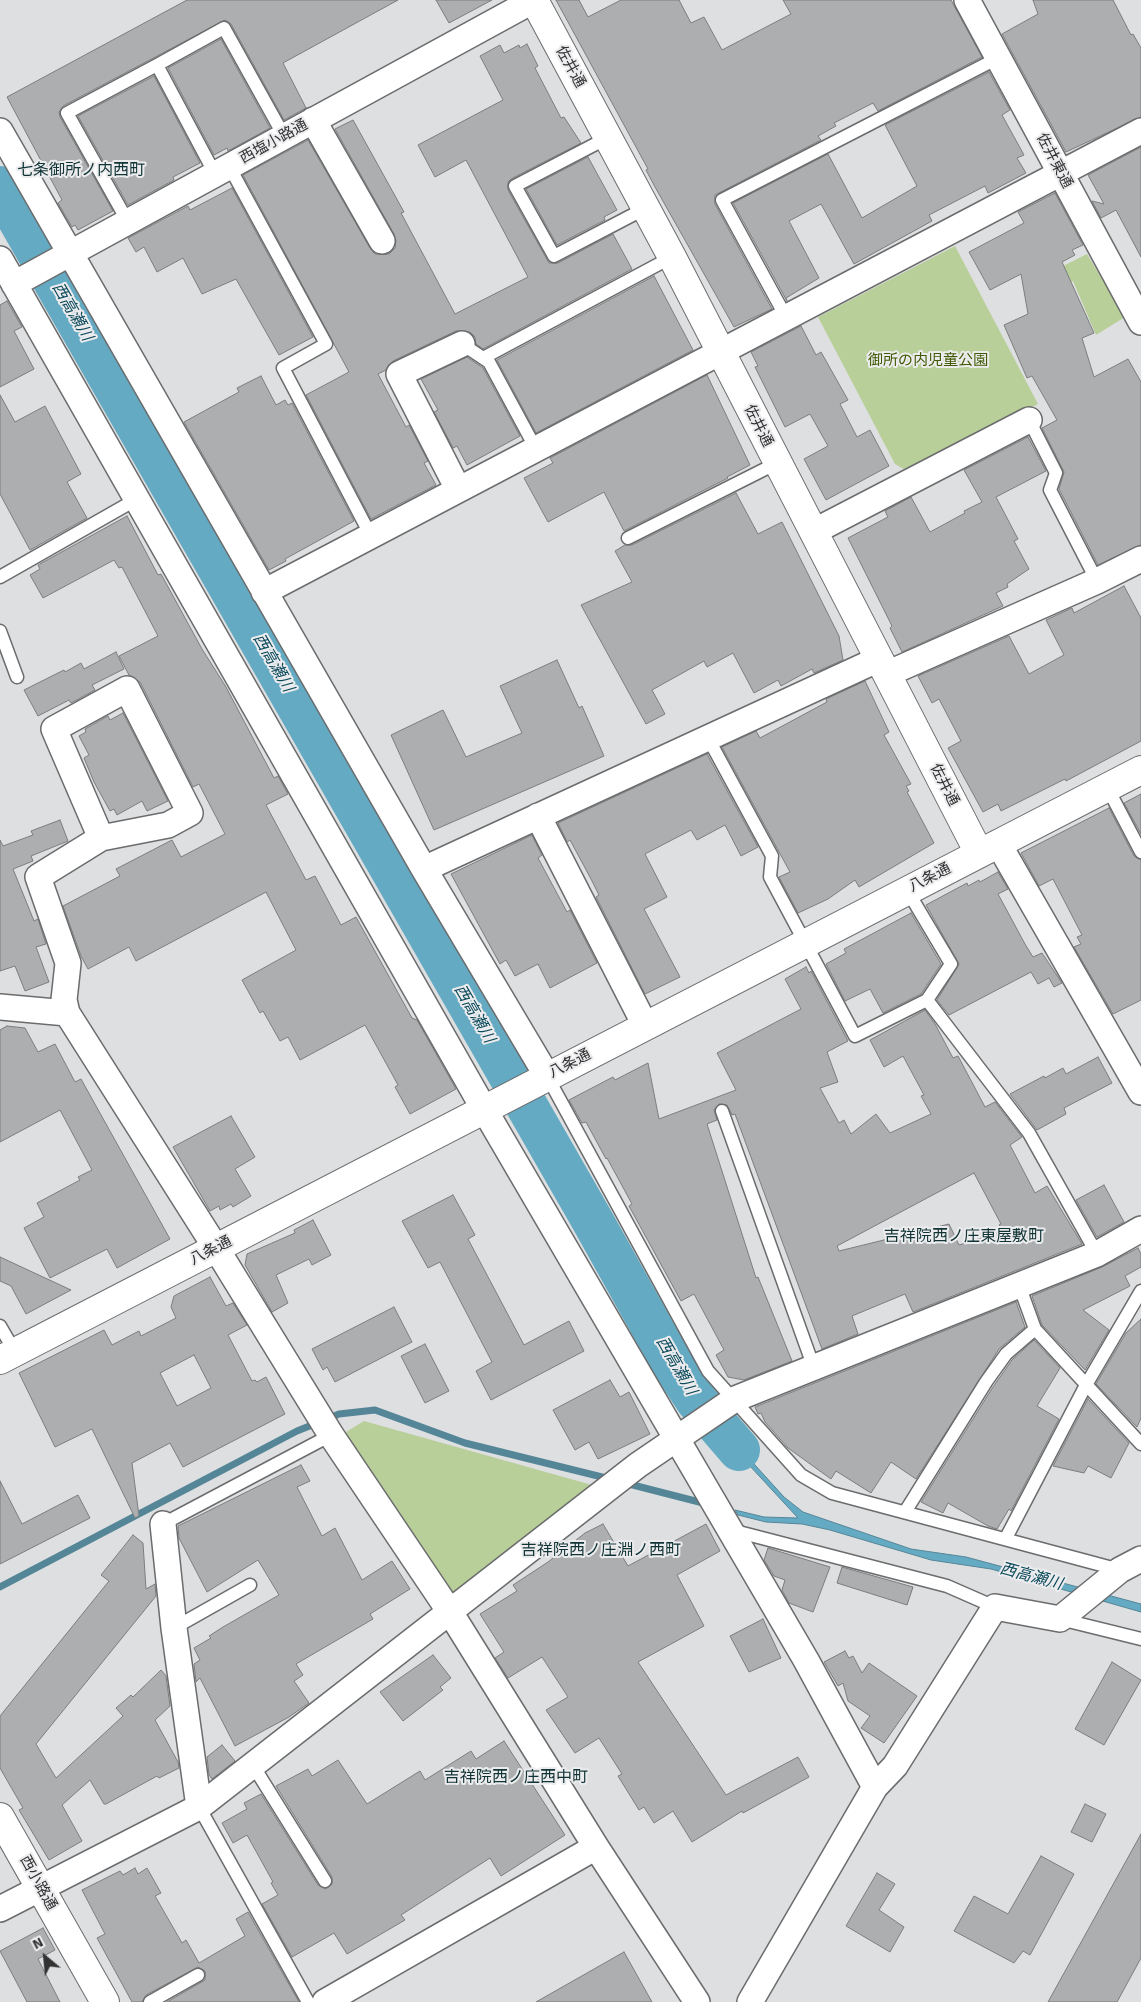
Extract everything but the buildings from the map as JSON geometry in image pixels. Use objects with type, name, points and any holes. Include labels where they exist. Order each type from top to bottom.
[{"type":"main road","name":"佐井通","points":[[534,0],[672,257],[883,667],[988,848]]},
{"type":"main road","name":"八条通","points":[[7,1356],[1141,770]]},
{"type":"main road","name":"西小路通","points":[[0,1816],[105,2002]]},
{"type":"street","name":"西塩小路通","points":[[14,284],[534,0]]},
{"type":"street","name":"佐井東通","points":[[967,0],[1141,322]]},
{"type":"street","points":[[313,120],[382,241]]},
{"type":"street","points":[[0,131],[424,869],[547,1076]]},
{"type":"street","points":[[264,592],[1141,131]]},
{"type":"street","points":[[0,259],[484,1109],[681,1435],[704,1487],[806,1660],[875,1787]]},
{"type":"street","points":[[458,490],[399,374],[462,344]]},
{"type":"street","points":[[813,532],[1029,420]]},
{"type":"street","points":[[424,869],[708,738],[1097,582],[1141,559]]},
{"type":"street","points":[[101,838],[54,729],[127,689],[190,813],[168,825],[101,838],[38,878],[68,963],[64,1000],[67,1012],[318,1413],[450,1612],[596,1847],[697,2002]]},
{"type":"street","points":[[538,816],[645,1025]]},
{"type":"street","name":"佐井通","points":[[988,848],[1141,1092]]},
{"type":"street","points":[[0,1007],[67,1012]]},
{"type":"street","points":[[0,1909],[199,1807],[254,1767],[601,1493],[638,1465],[732,1401],[1097,1254],[1141,1229]]},
{"type":"street","points":[[163,1524],[174,1628],[199,1807]]},
{"type":"street","points":[[750,2002],[875,1787],[895,1766],[994,1607],[1060,1619],[1134,1568]]},
{"type":"street","points":[[325,2002],[596,1847]]},
{"type":"lane","points":[[128,222],[67,114],[157,64],[224,28],[284,136]]},
{"type":"lane","points":[[786,317],[722,200],[998,58]]},
{"type":"lane","points":[[157,64],[326,344],[283,368],[371,536]]},
{"type":"lane","points":[[609,137],[515,186],[554,256],[646,208]]},
{"type":"lane","points":[[483,358],[672,257]]},
{"type":"lane","points":[[462,344],[489,362],[536,449]]},
{"type":"lane","points":[[1029,420],[1056,474],[1050,490],[1097,582]]},
{"type":"lane","points":[[628,538],[777,463]]},
{"type":"lane","points":[[0,577],[136,499]]},
{"type":"lane","points":[[0,631],[17,677]]},
{"type":"lane","points":[[708,738],[772,856],[770,877],[855,1036],[927,1000],[951,964],[907,890]]},
{"type":"lane","points":[[1108,787],[1141,852]]},
{"type":"lane","points":[[927,1000],[1029,1133],[1097,1254]]},
{"type":"lane","points":[[547,1076],[708,1371],[732,1401],[800,1475],[832,1494],[1134,1568]]},
{"type":"lane","points":[[722,1111],[814,1368]]},
{"type":"lane","points":[[1019,1285],[1035,1330],[1141,1444]]},
{"type":"lane","points":[[1006,1538],[1086,1385],[1141,1291]]},
{"type":"lane","points":[[0,1326],[7,1356]]},
{"type":"lane","points":[[905,1512],[986,1382],[1006,1354],[1035,1330]]},
{"type":"lane","points":[[163,1524],[332,1435]]},
{"type":"lane","points":[[726,1524],[947,1586],[994,1607]]},
{"type":"lane","points":[[174,1628],[250,1585]]},
{"type":"lane","points":[[1060,1619],[1141,1639]]},
{"type":"lane","points":[[254,1767],[325,1882]]},
{"type":"lane","points":[[199,1807],[308,2002]]},
{"type":"lane","points":[[150,2002],[198,1975]]},
{"type":"green space","name":"御所の内児童公園","points":[[955,246],[1038,404],[909,472],[895,464],[818,317]]},
{"type":"green space","points":[[1087,254],[1125,317],[1096,335],[1073,281],[1063,285],[1055,270]]},
{"type":"green space","points":[[364,1421],[592,1485],[458,1594],[442,1591],[346,1432]]},
{"type":"water","points":[[717,1423],[784,1497],[803,1512],[911,1549],[966,1557],[1141,1604],[1141,1612],[991,1569],[931,1560],[830,1530],[802,1524],[766,1522],[738,1515],[735,1510],[764,1517],[798,1518],[712,1425]]},
{"type":"waterway","name":"西高瀬川","points":[[0,187],[591,1218],[673,1365],[696,1400],[739,1450]]},
{"type":"waterway","points":[[327,1419],[339,1414],[375,1410],[465,1443],[610,1479]]},
{"type":"waterway","points":[[0,1587],[297,1431],[317,1423]]},
{"type":"waterway","points":[[625,1483],[707,1504]]},
{"type":"district","name":"七条御所ノ内西町","points":[[81,171]]},
{"type":"district","name":"吉祥院西ノ庄東屋敷町","points":[[964,1237]]},
{"type":"district","name":"吉祥院西ノ庄淵ノ西町","points":[[601,1551]]},
{"type":"district","name":"吉祥院西ノ庄西中町","points":[[516,1778]]}]
